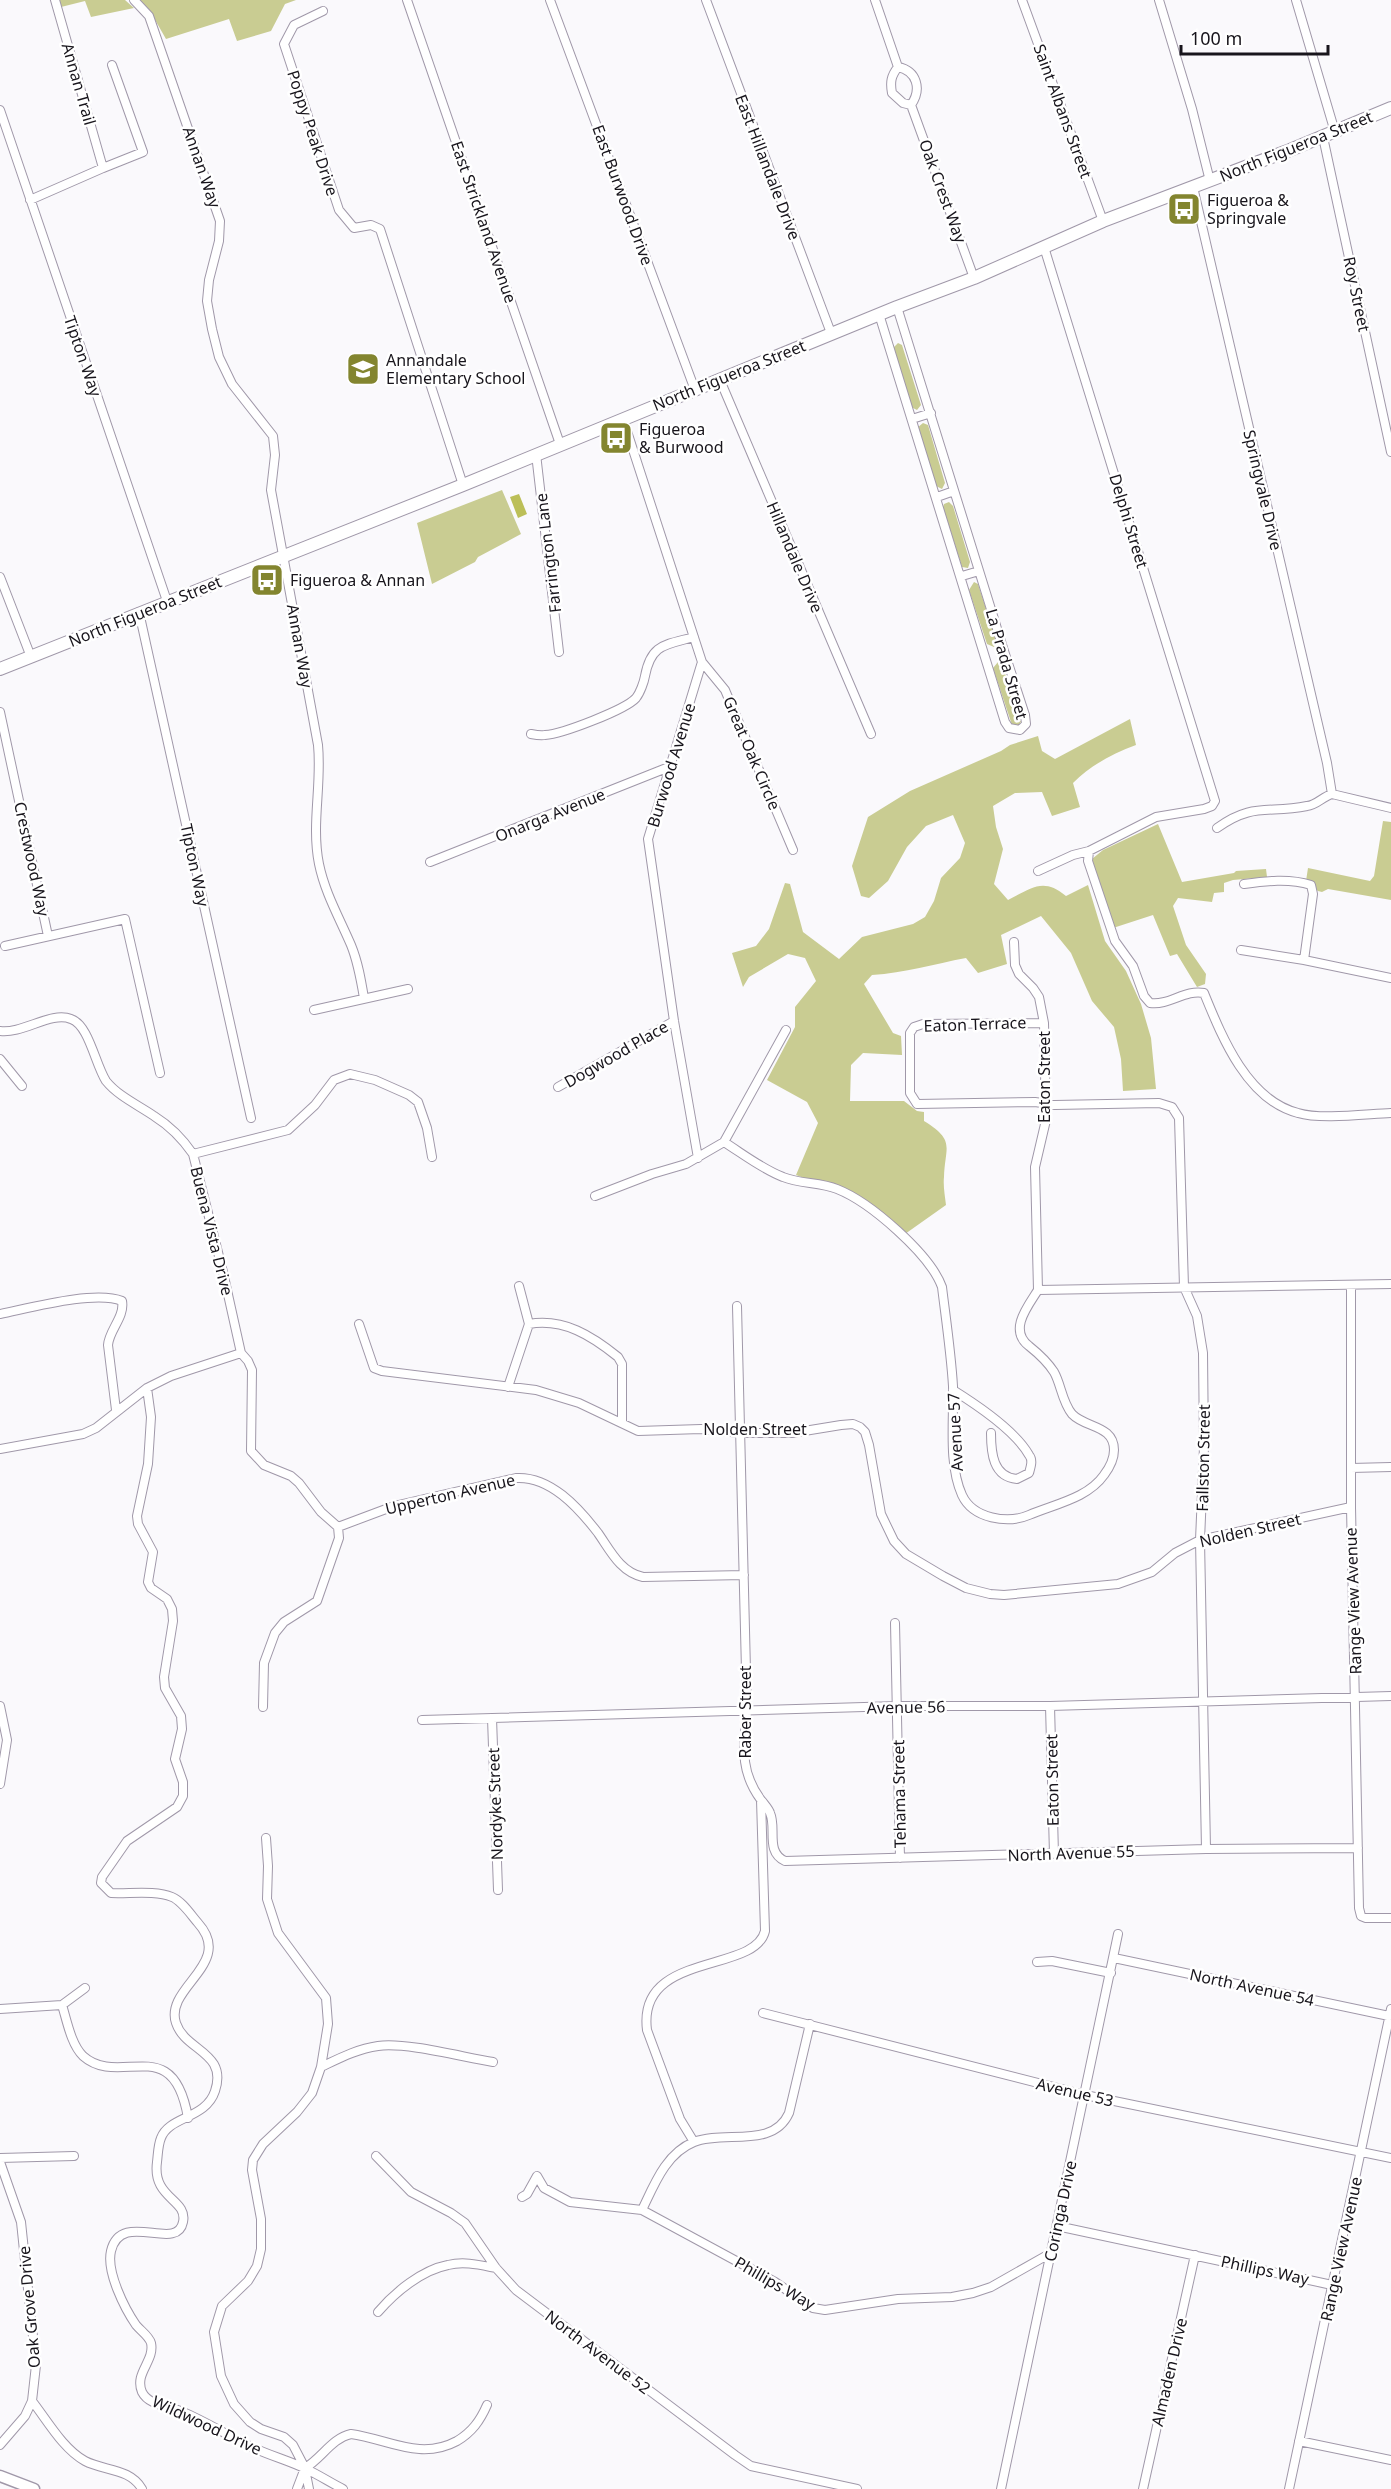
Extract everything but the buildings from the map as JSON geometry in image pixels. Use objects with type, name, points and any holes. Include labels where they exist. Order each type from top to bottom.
[{"type":"main road","name":"North Figueroa Street","points":[[0,669],[166,601],[463,485],[897,306],[974,278],[1103,221],[1210,181],[1391,108]]},
{"type":"street","name":"Annan Trail","points":[[55,0],[103,168]]},
{"type":"street","name":"Annan Way","points":[[134,0],[149,16],[220,221],[219,241],[213,261],[207,301],[219,357],[232,384],[273,436],[275,455],[271,490],[321,771],[316,819],[319,862],[333,908],[352,948],[364,998]]},
{"type":"street","name":"East Strickland Avenue","points":[[407,0],[560,444]]},
{"type":"street","name":"East Burwood Drive","points":[[550,0],[695,390]]},
{"type":"street","name":"East Hillandale Drive","points":[[705,0],[831,333]]},
{"type":"street","points":[[875,0],[898,67]]},
{"type":"street","name":"Saint Albans Street","points":[[1022,0],[1103,221]]},
{"type":"street","points":[[1159,0],[1192,110],[1210,181]]},
{"type":"street","name":"Roy Street","points":[[1296,0],[1329,134],[1391,452]]},
{"type":"street","name":"Poppy Peak Drive","points":[[323,11],[294,25],[284,44],[339,210],[354,228],[371,225],[380,229],[463,485]]},
{"type":"street","points":[[30,200],[142,152],[112,65]]},
{"type":"street","points":[[898,67],[914,75],[918,88],[917,96],[911,105],[903,103],[892,93],[890,84],[892,74],[898,67]]},
{"type":"street","name":"Oak Crest Way","points":[[911,105],[974,278]]},
{"type":"street","name":"Tipton Way","points":[[0,110],[166,601]]},
{"type":"street","name":"Springvale Drive","points":[[1193,187],[1332,794]]},
{"type":"street","name":"Delphi Street","points":[[1044,248],[1215,801],[1212,806],[1156,817],[1089,851]]},
{"type":"street","name":"La Prada Street","points":[[879,314],[962,576],[1005,722],[1009,728],[1020,730],[1026,724],[1025,715],[897,306]]},
{"type":"street","name":"Hillandale Drive","points":[[720,380],[872,734]]},
{"type":"street","points":[[912,419],[931,413]]},
{"type":"street","points":[[623,419],[702,662]]},
{"type":"street","name":"Farrington Lane","points":[[536,454],[559,652]]},
{"type":"street","points":[[937,497],[954,491]]},
{"type":"street","points":[[962,576],[979,571]]},
{"type":"street","points":[[0,577],[31,657]]},
{"type":"street","name":"Tipton Way","points":[[139,612],[251,1118]]},
{"type":"street","points":[[531,734],[545,735],[566,730],[612,711],[636,698],[644,681],[648,659],[659,646],[694,637]]},
{"type":"street","points":[[987,657],[1004,651]]},
{"type":"street","name":"Burwood Avenue","points":[[698,1158],[648,850],[651,828],[702,662]]},
{"type":"street","name":"Great Oak Circle","points":[[702,662],[725,690],[793,850]]},
{"type":"street","name":"Crestwood Way","points":[[0,712],[48,936]]},
{"type":"street","name":"Onarga Avenue","points":[[430,862],[669,767]]},
{"type":"street","points":[[1217,828],[1231,818],[1250,811],[1309,806],[1332,794],[1391,808]]},
{"type":"street","points":[[1038,871],[1073,855],[1089,851],[1088,861],[1115,941],[1133,966],[1144,996],[1150,1003],[1163,1003],[1188,993],[1204,993],[1222,1035],[1241,1067],[1270,1100],[1287,1109],[1308,1115],[1391,1113]]},
{"type":"street","points":[[1244,884],[1276,880],[1311,885],[1313,894],[1304,960]]},
{"type":"street","points":[[5,946],[125,919],[160,1073]]},
{"type":"street","name":"Eaton Street","points":[[1014,942],[1016,966],[1019,974],[1039,997],[1044,1023],[1044,1133],[1036,1155],[1035,1167],[1038,1290]]},
{"type":"street","points":[[1241,950],[1391,978]]},
{"type":"street","points":[[314,1010],[408,989]]},
{"type":"street","name":"Buena Vista Drive","points":[[0,1031],[8,1032],[58,1017],[69,1017],[78,1022],[84,1030],[99,1070],[108,1084],[176,1131],[193,1154],[224,1272],[241,1353]]},
{"type":"street","name":"Dogwood Place","points":[[558,1087],[674,1021]]},
{"type":"street","name":"Eaton Terrace","points":[[1044,1023],[923,1024],[914,1027],[910,1033],[910,1093],[917,1104],[1045,1104]]},
{"type":"street","points":[[595,1196],[652,1174],[686,1164],[724,1142],[786,1029]]},
{"type":"street","points":[[0,1059],[22,1086]]},
{"type":"street","points":[[193,1154],[288,1130],[315,1105],[334,1080],[350,1074],[375,1080],[409,1095],[418,1102],[427,1128],[432,1157]]},
{"type":"street","name":"Fallston Street","points":[[1045,1104],[1159,1103],[1172,1107],[1179,1119],[1184,1287],[1197,1316],[1203,1353],[1204,1447],[1200,1540],[1206,1849]]},
{"type":"street","name":"Avenue 57","points":[[724,1142],[755,1163],[784,1178],[836,1189],[856,1199],[886,1222],[928,1261],[937,1273],[942,1287],[953,1390],[953,1441],[960,1488],[966,1502],[998,1520],[1011,1520],[1078,1496],[1099,1482],[1110,1467],[1113,1458],[1114,1447],[1111,1437],[1104,1430],[1081,1420],[1072,1413],[1056,1375],[1047,1362],[1023,1338],[1020,1319],[1038,1290]]},
{"type":"street","points":[[1038,1290],[1391,1284]]},
{"type":"street","name":"Range View Avenue","points":[[1351,1285],[1351,1508],[1359,1908],[1361,1916],[1366,1918],[1391,1918]]},
{"type":"street","points":[[508,1387],[529,1324],[519,1286]]},
{"type":"street","points":[[0,1314],[94,1298],[114,1298],[122,1302],[122,1310],[109,1337],[108,1345],[116,1410]]},
{"type":"street","name":"Raber Street","points":[[694,2142],[680,2119],[647,2030],[648,2004],[654,1993],[664,1983],[679,1975],[749,1949],[763,1938],[765,1930],[761,1800],[751,1786],[743,1755],[747,1711],[737,1306]]},
{"type":"street","points":[[529,1324],[550,1322],[569,1326],[618,1357],[622,1364],[622,1423]]},
{"type":"street","name":"Nolden Street","points":[[359,1324],[374,1368],[559,1396],[638,1431],[701,1429],[741,1433],[792,1432],[853,1424],[860,1427],[865,1432],[869,1445],[881,1514],[894,1541],[906,1554],[920,1563],[951,1580],[980,1592],[1004,1595],[1118,1584],[1152,1572],[1175,1553],[1200,1540],[1351,1508]]},
{"type":"street","points":[[0,1449],[83,1434],[96,1428],[116,1410],[147,1388],[171,1376],[241,1353],[252,1370],[251,1451],[264,1465],[291,1476],[299,1483],[321,1512],[338,1527],[339,1538],[316,1601],[284,1622],[275,1633],[264,1663],[263,1707]]},
{"type":"street","name":"Wildwood Drive","points":[[147,1388],[151,1417],[148,1464],[136,1516],[153,1551],[148,1582],[151,1588],[167,1599],[172,1609],[173,1621],[164,1677],[165,1688],[182,1716],[182,1729],[175,1759],[183,1782],[183,1796],[177,1807],[127,1841],[100,1883],[111,1893],[162,1894],[173,1897],[202,1927],[209,1950],[206,1961],[182,1995],[174,2014],[181,2032],[214,2062],[217,2082],[209,2103],[198,2113],[165,2131],[161,2139],[156,2177],[160,2188],[178,2204],[183,2213],[183,2223],[179,2230],[171,2234],[163,2235],[138,2230],[129,2232],[117,2240],[111,2249],[112,2272],[124,2304],[151,2345],[151,2353],[141,2374],[142,2393],[148,2400],[185,2413],[254,2448],[305,2468]]},
{"type":"street","points":[[953,1390],[978,1407],[1020,1444],[1030,1456],[1032,1465],[1029,1473],[1017,1479],[1003,1475],[995,1465],[991,1433]]},
{"type":"street","points":[[1351,1468],[1391,1467]]},
{"type":"street","name":"Upperton Avenue","points":[[338,1527],[394,1506],[528,1477],[540,1480],[568,1500],[626,1570],[634,1575],[643,1577],[744,1575]]},
{"type":"street","name":"Tehama Street","points":[[895,1623],[900,1858]]},
{"type":"street","name":"Avenue 56","points":[[422,1720],[898,1706],[1050,1706],[1391,1696]]},
{"type":"street","points":[[0,1706],[7,1740],[0,1784]]},
{"type":"street","name":"Eaton Street","points":[[1050,1706],[1054,1854]]},
{"type":"street","name":"Nordyke Street","points":[[492,1718],[498,1890]]},
{"type":"street","name":"North Avenue 55","points":[[761,1800],[771,1814],[775,1853],[785,1861],[1206,1849],[1358,1848]]},
{"type":"street","points":[[266,1838],[267,1899],[278,1933],[326,1998],[328,2024],[321,2067],[312,2093],[297,2112],[263,2144],[253,2160],[252,2170],[262,2231],[259,2257],[248,2281],[222,2306],[214,2332],[221,2376],[234,2404],[250,2422],[261,2429],[284,2437],[293,2445],[305,2468],[309,2489]]},
{"type":"street","name":"Coringa Drive","points":[[1001,2489],[1118,1934]]},
{"type":"street","name":"North Avenue 54","points":[[1114,1958],[1390,2012]]},
{"type":"street","points":[[1037,1962],[1052,1961],[1111,1973]]},
{"type":"street","points":[[0,2009],[62,2005],[85,1988]]},
{"type":"street","points":[[62,2005],[76,2047],[83,2056],[101,2064],[163,2070],[181,2088],[188,2118]]},
{"type":"street","name":"Range View Avenue","points":[[1289,2489],[1390,2012]]},
{"type":"street","name":"Avenue 53","points":[[763,2013],[1085,2095],[1391,2158]]},
{"type":"street","points":[[642,2210],[664,2166],[679,2151],[694,2142],[765,2134],[784,2125],[789,2113],[810,2024]]},
{"type":"street","points":[[321,2067],[360,2050],[380,2046],[399,2046],[493,2062]]},
{"type":"street","points":[[0,2160],[74,2156]]},
{"type":"street","name":"North Avenue 52","points":[[376,2156],[411,2192],[465,2223],[496,2268],[516,2290],[751,2466],[857,2489]]},
{"type":"street","name":"Oak Grove Drive","points":[[0,2160],[21,2222],[36,2365],[32,2401],[25,2416],[0,2445]]},
{"type":"street","name":"Phillips Way","points":[[522,2197],[537,2176],[544,2188],[570,2202],[642,2210],[775,2282],[813,2308],[825,2310],[898,2299],[952,2297],[973,2293],[991,2288],[1051,2253]]},
{"type":"street","name":"Phillips Way","points":[[1057,2226],[1332,2284]]},
{"type":"street","name":"Almaden Drive","points":[[1143,2489],[1195,2255]]},
{"type":"street","points":[[378,2312],[393,2295],[436,2269],[448,2265],[472,2263],[496,2268]]},
{"type":"street","points":[[32,2401],[72,2451],[85,2461],[133,2479],[142,2489]]},
{"type":"street","points":[[297,2489],[305,2468],[316,2462],[343,2436],[351,2434],[410,2449],[443,2447],[473,2429],[487,2405]]},
{"type":"street","points":[[1299,2440],[1391,2460]]},
{"type":"street","points":[[305,2468],[344,2489]]},
{"type":"street","points":[[0,2476],[34,2489]]},
{"type":"green space","points":[[58,0],[125,0],[134,8],[91,17],[85,1],[61,7]]},
{"type":"green space","points":[[140,0],[296,0],[285,4],[271,31],[237,41],[229,19],[166,39],[150,11]]},
{"type":"green space","points":[[898,343],[902,345],[921,405],[917,410],[911,407],[893,348]]},
{"type":"green space","points":[[923,423],[928,425],[945,483],[942,489],[936,486],[917,428]]},
{"type":"green space","points":[[502,490],[521,534],[478,557],[475,562],[432,584],[417,523]]},
{"type":"green space","points":[[949,502],[953,506],[970,562],[968,568],[962,567],[943,507]]},
{"type":"green space","points":[[974,582],[978,584],[997,642],[994,647],[987,644],[969,590]]},
{"type":"green space","points":[[998,662],[1002,664],[1021,722],[1017,727],[1012,725],[993,668]]},
{"type":"green space","points":[[1130,719],[1136,745],[1102,761],[1073,783],[1080,807],[1052,816],[1042,792],[1015,793],[993,806],[996,827],[1003,849],[994,884],[1008,900],[1037,886],[1051,887],[1066,896],[1088,885],[1105,941],[1126,971],[1141,1004],[1151,1038],[1156,1089],[1123,1091],[1121,1059],[1114,1027],[1092,1001],[1071,953],[1041,916],[1001,935],[1007,964],[978,973],[966,958],[872,975],[864,984],[893,1033],[901,1036],[902,1055],[863,1053],[851,1065],[850,1101],[904,1101],[917,1111],[924,1112],[924,1121],[945,1139],[947,1151],[944,1180],[946,1205],[905,1234],[865,1201],[796,1175],[818,1123],[807,1102],[767,1080],[795,1027],[795,1007],[816,981],[805,958],[788,954],[749,977],[743,987],[732,953],[756,946],[769,929],[785,883],[790,884],[803,932],[839,959],[862,937],[913,924],[925,917],[934,901],[941,878],[960,858],[965,843],[953,815],[926,826],[907,847],[888,881],[869,898],[861,896],[852,866],[868,817],[910,791],[1010,745],[1038,736],[1042,751],[1055,759]]},
{"type":"green space","points":[[1383,821],[1391,822],[1391,900],[1328,889],[1322,892],[1306,881],[1308,868],[1370,881],[1374,876]]},
{"type":"green space","points":[[1158,824],[1182,882],[1236,871],[1266,869],[1267,877],[1224,883],[1224,892],[1214,893],[1212,902],[1178,898],[1173,906],[1186,945],[1206,974],[1205,984],[1197,987],[1177,954],[1170,956],[1153,915],[1113,928],[1092,859],[1103,850]]},
{"type":"shaded area","points":[[519,494],[527,514],[518,518],[510,497]]},
{"type":"place","name":"Figueroa & Springvale","points":[[1184,209]]},
{"type":"place","name":"Annandale Elementary School","points":[[363,369]]},
{"type":"place","name":"Figueroa & Burwood","points":[[616,438]]},
{"type":"place","name":"Figueroa & Annan","points":[[267,580]]}]
